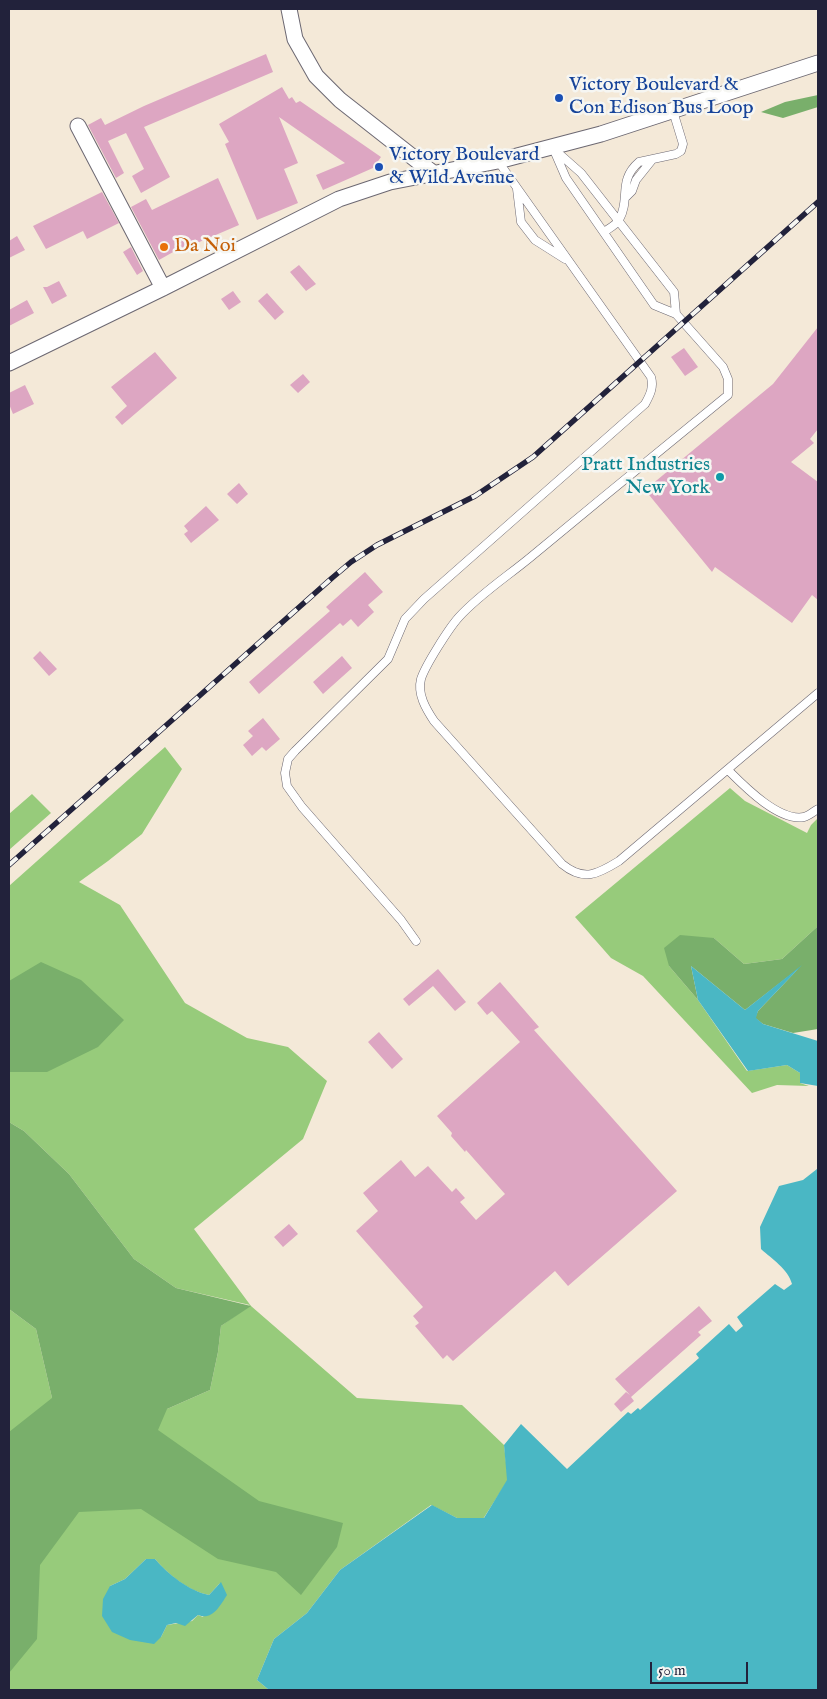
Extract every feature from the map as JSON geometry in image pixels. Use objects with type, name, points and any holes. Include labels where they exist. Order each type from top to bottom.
[{"type":"street","points":[[289,9],[295,39],[316,76],[340,100],[433,173]]},
{"type":"street","points":[[9,363],[340,199],[378,185],[553,148],[818,63]]},
{"type":"street","points":[[78,126],[163,288]]},
{"type":"lane","points":[[604,232],[619,221],[625,198],[632,191],[636,180],[652,160],[676,154],[683,148],[673,111]]},
{"type":"lane","points":[[553,148],[581,173],[674,292],[676,314]]},
{"type":"lane","points":[[553,148],[566,178],[654,305],[676,314],[723,367],[728,379],[728,394],[501,580],[459,618],[443,640],[422,677],[420,686],[424,704],[434,721],[546,848],[562,864],[576,873],[592,875],[620,861],[818,692]]},
{"type":"lane","points":[[416,941],[401,920],[302,807],[286,786],[285,773],[288,760],[388,659],[405,619],[424,599],[645,404],[653,383],[651,377],[498,161]]},
{"type":"lane","points":[[516,188],[522,222],[535,240],[569,261]]},
{"type":"lane","points":[[728,770],[754,796],[790,816],[804,817],[818,809]]},
{"type":"green space","points":[[818,95],[818,107],[783,118],[761,112],[785,102]]},
{"type":"green space","points":[[165,747],[182,769],[142,834],[79,882],[120,905],[185,1003],[247,1038],[288,1047],[327,1081],[303,1139],[194,1229],[251,1306],[357,1398],[462,1405],[504,1445],[508,1480],[483,1519],[457,1518],[431,1505],[340,1570],[307,1613],[274,1639],[257,1680],[269,1690],[9,1690],[9,1309],[36,1329],[52,1398],[167,1409],[210,1390],[221,1326],[250,1305],[176,1288],[134,1259],[69,1174],[24,1131],[9,1122],[9,886]],"holes":[[[146,1559],[155,1559],[179,1581],[201,1593],[209,1595],[220,1583],[203,1617],[198,1615],[192,1621],[167,1625],[161,1637],[110,1586],[125,1579]]]},
{"type":"green space","points":[[730,788],[745,801],[807,833],[811,825],[818,818],[818,926],[782,959],[744,964],[714,938],[669,966],[698,1000],[747,1071],[787,1065],[800,1073],[800,1083],[809,1086],[777,1085],[752,1093],[643,976],[611,958],[575,917]]},
{"type":"green space","points":[[32,794],[51,813],[9,850],[9,814]]},
{"type":"green space","points":[[818,926],[818,1029],[793,1033],[763,1024],[755,1018],[758,1011],[798,969],[745,1010],[691,966],[698,1000],[669,966],[664,948],[680,935],[714,938],[744,964],[782,959]]},
{"type":"green space","points":[[41,962],[81,980],[124,1020],[98,1047],[47,1072],[9,1072],[9,981]]},
{"type":"green space","points":[[9,1122],[24,1131],[69,1174],[134,1259],[176,1288],[251,1306],[221,1326],[210,1390],[167,1409],[158,1430],[259,1501],[343,1523],[337,1547],[301,1595],[276,1572],[218,1559],[141,1509],[79,1512],[40,1565],[37,1639],[9,1673],[9,1432],[52,1398],[36,1329],[9,1309]]},
{"type":"water","points":[[802,965],[758,1011],[756,1018],[763,1024],[818,1041],[818,1086],[800,1083],[800,1073],[787,1065],[748,1071],[698,1000],[691,966],[745,1010]]},
{"type":"water","points":[[818,1156],[818,1690],[269,1690],[257,1680],[274,1639],[307,1613],[340,1570],[432,1505],[457,1518],[484,1518],[507,1480],[504,1445],[521,1424],[567,1469],[628,1412],[631,1414],[638,1408],[640,1410],[699,1358],[696,1354],[729,1324],[736,1332],[743,1326],[737,1317],[775,1284],[784,1290],[792,1284],[783,1269],[761,1249],[760,1227],[779,1186],[803,1180],[817,1169]]},
{"type":"water","points":[[146,1559],[155,1559],[179,1581],[201,1593],[209,1595],[221,1582],[227,1595],[218,1608],[207,1616],[198,1615],[185,1626],[176,1623],[167,1625],[161,1637],[154,1644],[130,1640],[112,1632],[102,1616],[103,1599],[110,1586],[125,1579]]},
{"type":"building","points":[[266,54],[273,72],[144,127],[170,177],[141,193],[132,176],[144,169],[126,133],[108,141],[124,173],[116,178],[88,125],[101,118],[105,125],[144,106]]},
{"type":"building","points":[[282,87],[289,99],[292,97],[296,103],[300,101],[381,157],[373,168],[323,190],[316,175],[345,163],[279,117],[298,163],[284,169],[298,203],[257,220],[225,144],[229,142],[219,124]]},
{"type":"building","points":[[218,178],[239,225],[183,249],[182,247],[159,260],[131,207],[146,199],[152,210]]},
{"type":"building","points":[[102,192],[119,223],[87,239],[83,231],[46,249],[33,226]]},
{"type":"building","points":[[17,236],[25,250],[9,258],[9,241]]},
{"type":"building","points":[[131,247],[143,271],[137,275],[123,252]]},
{"type":"building","points":[[299,265],[316,284],[306,291],[290,272]]},
{"type":"building","points":[[59,281],[67,296],[52,304],[43,287]]},
{"type":"building","points":[[233,291],[241,302],[229,310],[221,299]]},
{"type":"building","points":[[267,293],[284,312],[275,320],[258,301]]},
{"type":"building","points":[[27,300],[34,313],[9,326],[9,310]]},
{"type":"building","name":"Pratt Industries New York","points":[[818,327],[818,429],[810,439],[814,443],[791,462],[818,482],[818,600],[812,595],[792,623],[715,567],[712,572],[645,490],[773,384]]},
{"type":"building","points":[[684,348],[698,367],[685,376],[671,357]]},
{"type":"building","points":[[155,352],[177,378],[122,425],[115,417],[127,406],[111,387]]},
{"type":"building","points":[[303,374],[310,382],[298,393],[290,385]]},
{"type":"building","points":[[25,385],[34,404],[13,414],[9,404],[9,393]]},
{"type":"building","points":[[239,483],[248,494],[237,504],[227,494]]},
{"type":"building","points":[[206,506],[219,520],[191,543],[184,534],[188,531],[184,526]]},
{"type":"building","points":[[365,572],[383,592],[368,605],[374,612],[358,627],[351,619],[343,626],[340,623],[259,694],[249,682],[330,611],[326,607]]},
{"type":"building","points":[[40,651],[57,669],[49,676],[33,658]]},
{"type":"building","points":[[342,656],[352,668],[323,694],[313,682]]},
{"type":"building","points":[[263,718],[280,739],[266,751],[262,747],[252,756],[243,745],[253,736],[248,731]]},
{"type":"building","points":[[438,969],[466,1002],[455,1011],[433,986],[409,1006],[403,999]]},
{"type":"building","points":[[500,982],[539,1027],[534,1030],[677,1191],[568,1286],[555,1271],[453,1361],[447,1355],[443,1359],[415,1326],[419,1323],[413,1316],[423,1307],[356,1231],[378,1211],[363,1193],[401,1160],[415,1177],[428,1166],[452,1192],[456,1188],[465,1198],[460,1202],[476,1220],[505,1194],[451,1136],[452,1133],[437,1116],[520,1042],[492,1011],[487,1015],[477,1003]]},
{"type":"building","points":[[379,1032],[403,1059],[392,1069],[368,1042]]},
{"type":"building","points":[[289,1224],[298,1234],[283,1247],[274,1237]]},
{"type":"building","points":[[699,1306],[712,1321],[698,1332],[701,1335],[631,1397],[634,1401],[621,1412],[614,1404],[626,1392],[630,1395],[615,1379]]},
{"type":"railway","points":[[9,865],[351,562],[377,545],[475,496],[533,457],[818,202]]},
{"type":"place","name":"Victory Boulevard & Con Edison Bus Loop","points":[[559,98]]},
{"type":"place","name":"Victory Boulevard & Wild Avenue","points":[[379,167]]},
{"type":"place","name":"Da Noi","points":[[164,247]]},
{"type":"place","name":"Pratt Industries New York","points":[[720,477]]}]
